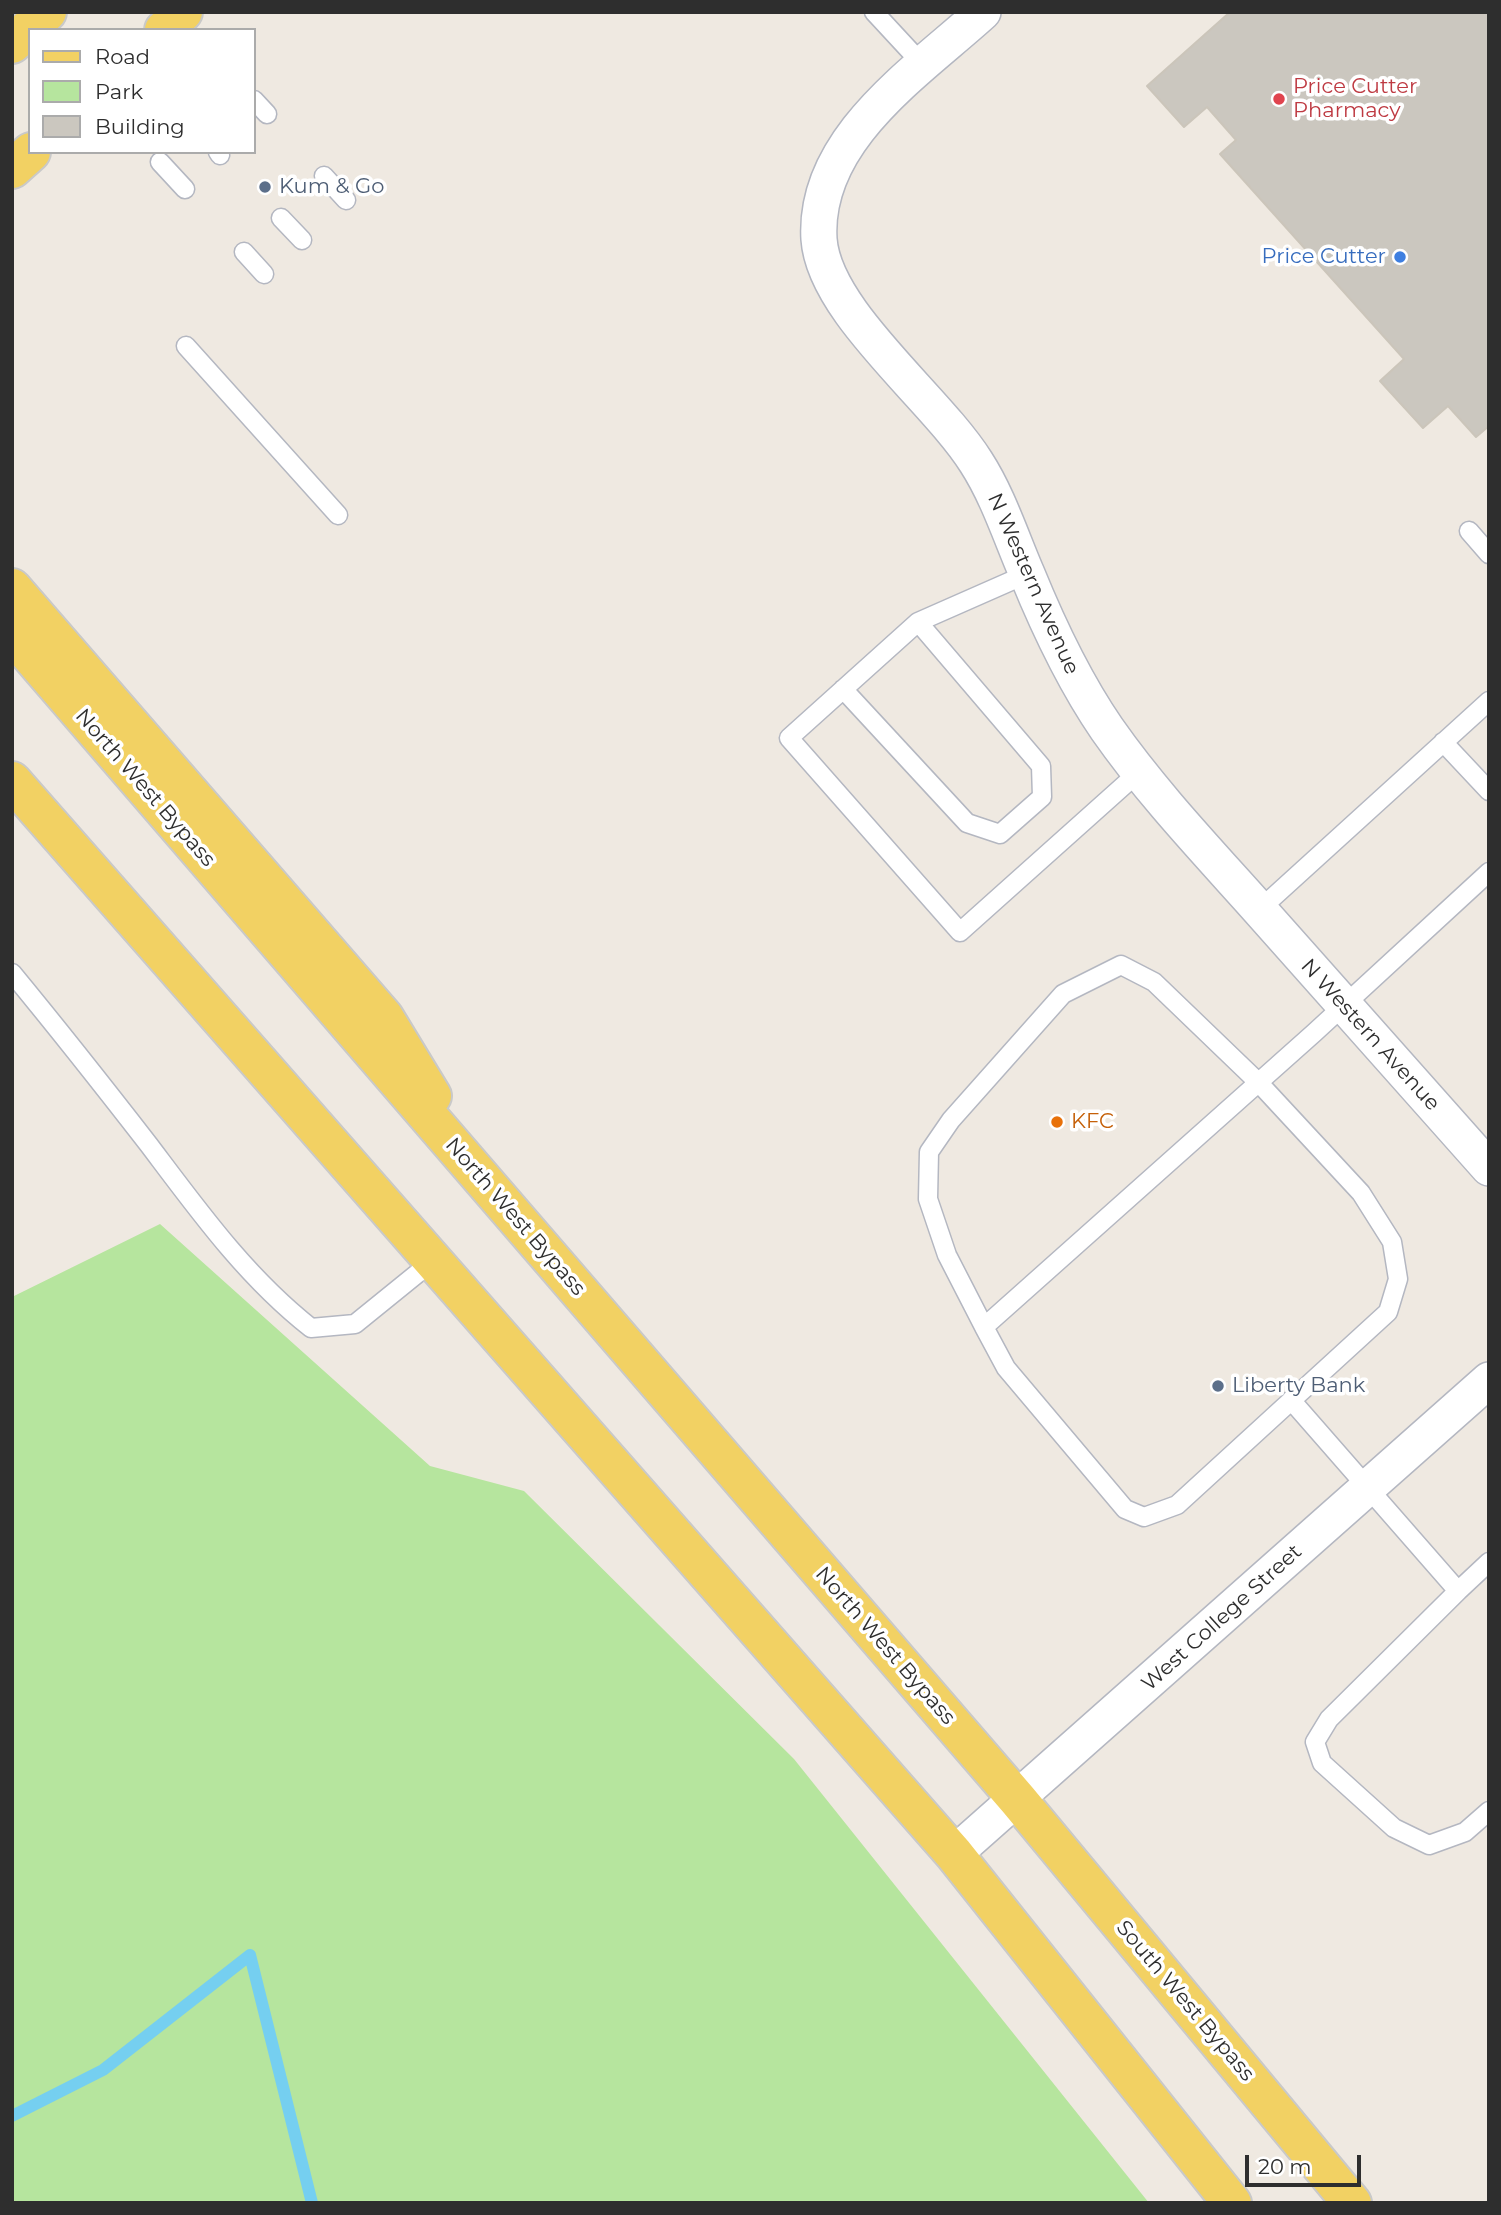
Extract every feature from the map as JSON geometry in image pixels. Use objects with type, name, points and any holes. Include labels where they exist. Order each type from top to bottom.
[{"type":"main road","points":[[30,28],[47,12]]},
{"type":"main road","points":[[166,28],[183,12]]},
{"type":"main road","points":[[12,44],[28,29]]},
{"type":"main road","points":[[12,169],[28,154]]},
{"type":"main road","points":[[12,588],[384,1017],[408,1051],[470,1165]]},
{"type":"main road","name":"North West Bypass","points":[[12,634],[1018,1800]]},
{"type":"main road","points":[[12,780],[954,1854],[1232,2203]]},
{"type":"main road","name":"South West Bypass","points":[[1018,1800],[1352,2203]]},
{"type":"street","name":"N Western Avenue","points":[[984,12],[859,127],[835,162],[826,181],[821,212],[819,238],[824,267],[854,316],[958,435],[978,464],[1079,685],[1108,730],[1259,910],[1489,1168]]},
{"type":"street","name":"West College Street","points":[[954,1854],[1489,1380]]},
{"type":"lane","points":[[874,12],[924,66]]},
{"type":"lane","points":[[256,102],[267,114]]},
{"type":"lane","points":[[159,162],[185,189]]},
{"type":"lane","points":[[324,176],[346,200]]},
{"type":"lane","points":[[281,218],[302,240]]},
{"type":"lane","points":[[244,252],[264,274]]},
{"type":"lane","points":[[186,346],[338,515]]},
{"type":"lane","points":[[1469,531],[1489,554]]},
{"type":"lane","points":[[1027,574],[918,622],[789,738],[960,932],[1140,771]]},
{"type":"lane","points":[[843,688],[967,823],[1000,834],[1042,797],[1041,766],[918,622]]},
{"type":"lane","points":[[1259,910],[1489,701]]},
{"type":"lane","points":[[1443,742],[1489,791]]},
{"type":"lane","points":[[984,1327],[1259,1083],[1489,872]]},
{"type":"lane","points":[[1121,965],[1154,982],[1259,1083],[1362,1193],[1392,1242],[1398,1279],[1388,1312],[1177,1505],[1144,1517],[1125,1509],[1015,1378],[984,1327],[947,1255],[928,1199],[929,1152],[951,1120],[1063,994],[1121,965]]},
{"type":"lane","points":[[12,973],[88,1066],[207,1221],[274,1298],[311,1328],[355,1324],[434,1261]]},
{"type":"lane","points":[[1291,1400],[1458,1591]]},
{"type":"lane","points":[[1489,1562],[1329,1719],[1315,1742],[1322,1763],[1394,1828],[1429,1845],[1465,1832],[1489,1811]]},
{"type":"green space","points":[[160,1224],[430,1466],[524,1491],[794,1759],[1149,2203],[12,2203],[12,1297]]},
{"type":"building","name":"Price Cutter","points":[[1230,12],[1489,12],[1489,426],[1476,437],[1448,406],[1423,428],[1380,381],[1404,359],[1220,154],[1236,140],[1207,107],[1184,127],[1147,86]]},
{"type":"waterway","points":[[12,2116],[103,2070],[250,1955],[312,2203]]},
{"type":"place","name":"Price Cutter Pharmacy","points":[[1279,99]]},
{"type":"place","name":"Kum & Go","points":[[265,187]]},
{"type":"place","name":"Price Cutter","points":[[1400,257]]},
{"type":"place","name":"KFC","points":[[1057,1122]]},
{"type":"place","name":"Liberty Bank","points":[[1218,1386]]}]
